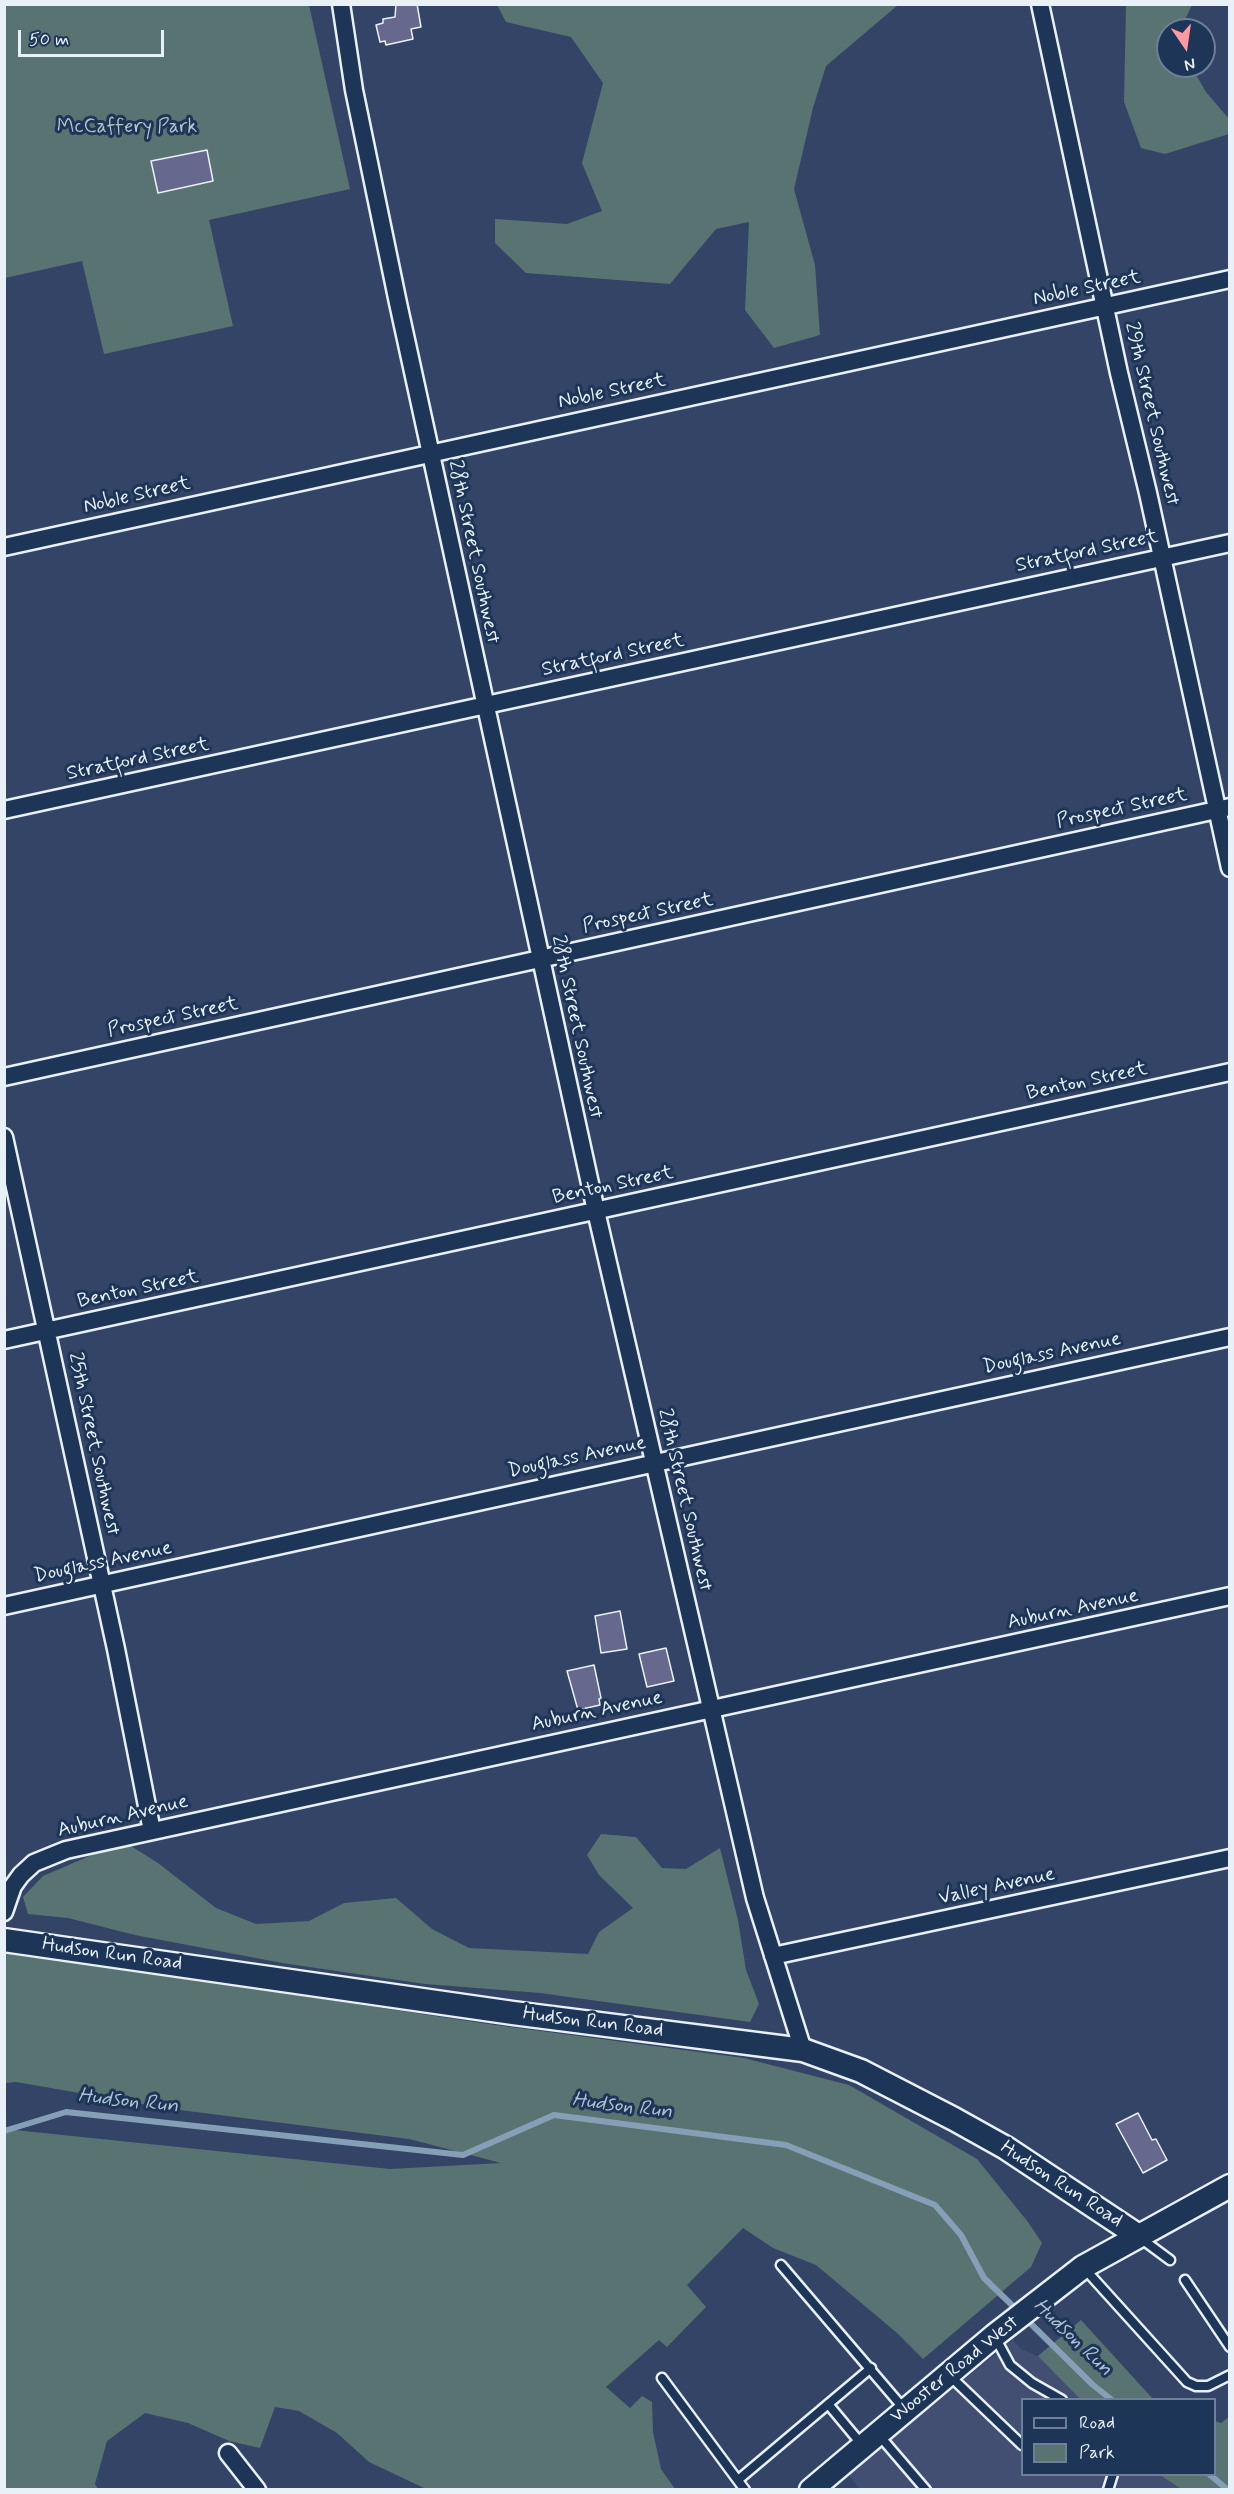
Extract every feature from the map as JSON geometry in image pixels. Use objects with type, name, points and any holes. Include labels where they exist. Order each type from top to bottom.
[{"type":"main road","name":"Hudson Run Road","points":[[4,1940],[513,2013],[802,2050],[861,2071],[944,2113],[1006,2148],[1137,2235]]},
{"type":"main road","name":"Wooster Road West","points":[[811,2490],[1083,2267],[1137,2235],[1230,2186]]},
{"type":"street","name":"28th Street Southwest","points":[[341,4],[358,110],[596,1211],[755,1898],[802,2050]]},
{"type":"street","name":"29th Street Southwest","points":[[1040,4],[1162,558],[1223,809],[1230,868]]},
{"type":"street","name":"Noble Street","points":[[4,547],[1230,279]]},
{"type":"street","name":"Stratford Street","points":[[4,810],[1230,543]]},
{"type":"street","name":"Prospect Street","points":[[4,1077],[1223,809]]},
{"type":"street","name":"Benton Street","points":[[4,1340],[1230,1072]]},
{"type":"street","name":"25th Street Southwest","points":[[4,1137],[102,1584],[152,1831]]},
{"type":"street","name":"Douglass Avenue","points":[[4,1606],[1230,1337]]},
{"type":"street","name":"Auburn Avenue","points":[[4,1912],[13,1886],[34,1863],[66,1850],[1230,1596]]},
{"type":"street","name":"Valley Avenue","points":[[773,1956],[1230,1858]]},
{"type":"street","points":[[228,2453],[257,2490]]},
{"type":"lane","points":[[1137,2235],[1170,2260]]},
{"type":"lane","points":[[781,2265],[906,2410]]},
{"type":"lane","points":[[1083,2267],[1187,2382],[1196,2386],[1208,2386],[1230,2374]]},
{"type":"lane","points":[[1185,2280],[1230,2347]]},
{"type":"lane","points":[[999,2334],[1010,2366],[1032,2383],[1058,2398]]},
{"type":"lane","points":[[738,2480],[871,2368]]},
{"type":"lane","points":[[949,2375],[1021,2443]]},
{"type":"lane","points":[[662,2378],[745,2490]]},
{"type":"lane","points":[[828,2404],[926,2490]]},
{"type":"shaded area","points":[[1013,2340],[1021,2349],[1038,2356],[1079,2398],[1021,2398],[1021,2476],[1162,2476],[1181,2489],[860,2490],[848,2474]]},
{"type":"green space","name":"McCaffery Park","points":[[4,5],[309,5],[350,189],[209,220],[233,326],[104,354],[82,261],[5,278]]},
{"type":"green space","points":[[497,5],[898,5],[826,66],[813,108],[794,189],[815,265],[820,335],[774,348],[745,310],[749,222],[716,229],[670,284],[526,273],[495,243],[495,219],[567,224],[602,211],[582,163],[603,83],[571,37],[506,22]]},
{"type":"green space","points":[[1126,5],[1192,5],[1186,18],[1156,18],[1156,78],[1198,78],[1206,92],[1229,119],[1229,134],[1165,154],[1141,148],[1124,102]]},
{"type":"green space","points":[[601,1834],[636,1837],[662,1868],[686,1869],[720,1848],[738,1920],[746,1970],[759,2004],[750,2022],[540,1993],[425,1984],[282,1963],[135,1935],[68,1918],[28,1914],[23,1897],[43,1876],[94,1854],[131,1846],[158,1863],[216,1908],[256,1924],[309,1921],[344,1903],[396,1898],[432,1929],[469,1948],[588,1954],[599,1932],[633,1908],[599,1875],[587,1855]]},
{"type":"green space","points":[[5,1951],[488,2024],[744,2058],[849,2085],[977,2159],[1042,2243],[1031,2267],[923,2359],[897,2333],[816,2265],[773,2248],[743,2228],[687,2285],[706,2307],[667,2347],[659,2340],[606,2387],[630,2408],[642,2396],[652,2402],[653,2432],[661,2469],[675,2489],[426,2489],[369,2462],[337,2433],[299,2411],[275,2407],[260,2448],[229,2441],[188,2423],[145,2413],[107,2441],[95,2484],[98,2489],[5,2490],[5,2129],[390,2169],[501,2163],[409,2139],[172,2109],[16,2082],[5,2083]]},
{"type":"green space","points":[[1081,2320],[1152,2398],[1079,2398],[1038,2356]]},
{"type":"green space","points":[[1229,2417],[1229,2489],[1181,2489],[1162,2476],[1216,2476],[1216,2421],[1221,2423]]},
{"type":"building","points":[[396,4],[417,4],[421,27],[411,29],[413,39],[386,45],[385,41],[380,42],[376,25],[383,23],[383,19],[395,17]]},
{"type":"building","points":[[207,150],[213,181],[158,193],[151,161]]},
{"type":"building","points":[[620,1611],[627,1649],[601,1653],[595,1616]]},
{"type":"building","points":[[666,1648],[674,1681],[647,1687],[639,1654]]},
{"type":"building","points":[[594,1665],[601,1698],[599,1699],[600,1705],[578,1710],[567,1671]]},
{"type":"building","points":[[1138,2113],[1152,2140],[1156,2139],[1167,2160],[1143,2173],[1116,2124]]},
{"type":"waterway","name":"Hudson Run","points":[[4,2131],[66,2112],[463,2155],[554,2115],[786,2145],[935,2205],[961,2235],[984,2278],[1018,2311]]},
{"type":"waterway","name":"Hudson Run","points":[[1025,2318],[1093,2385],[1109,2398]]},
{"type":"waterway","name":"Hudson Run","points":[[1211,2476],[1228,2490]]}]
